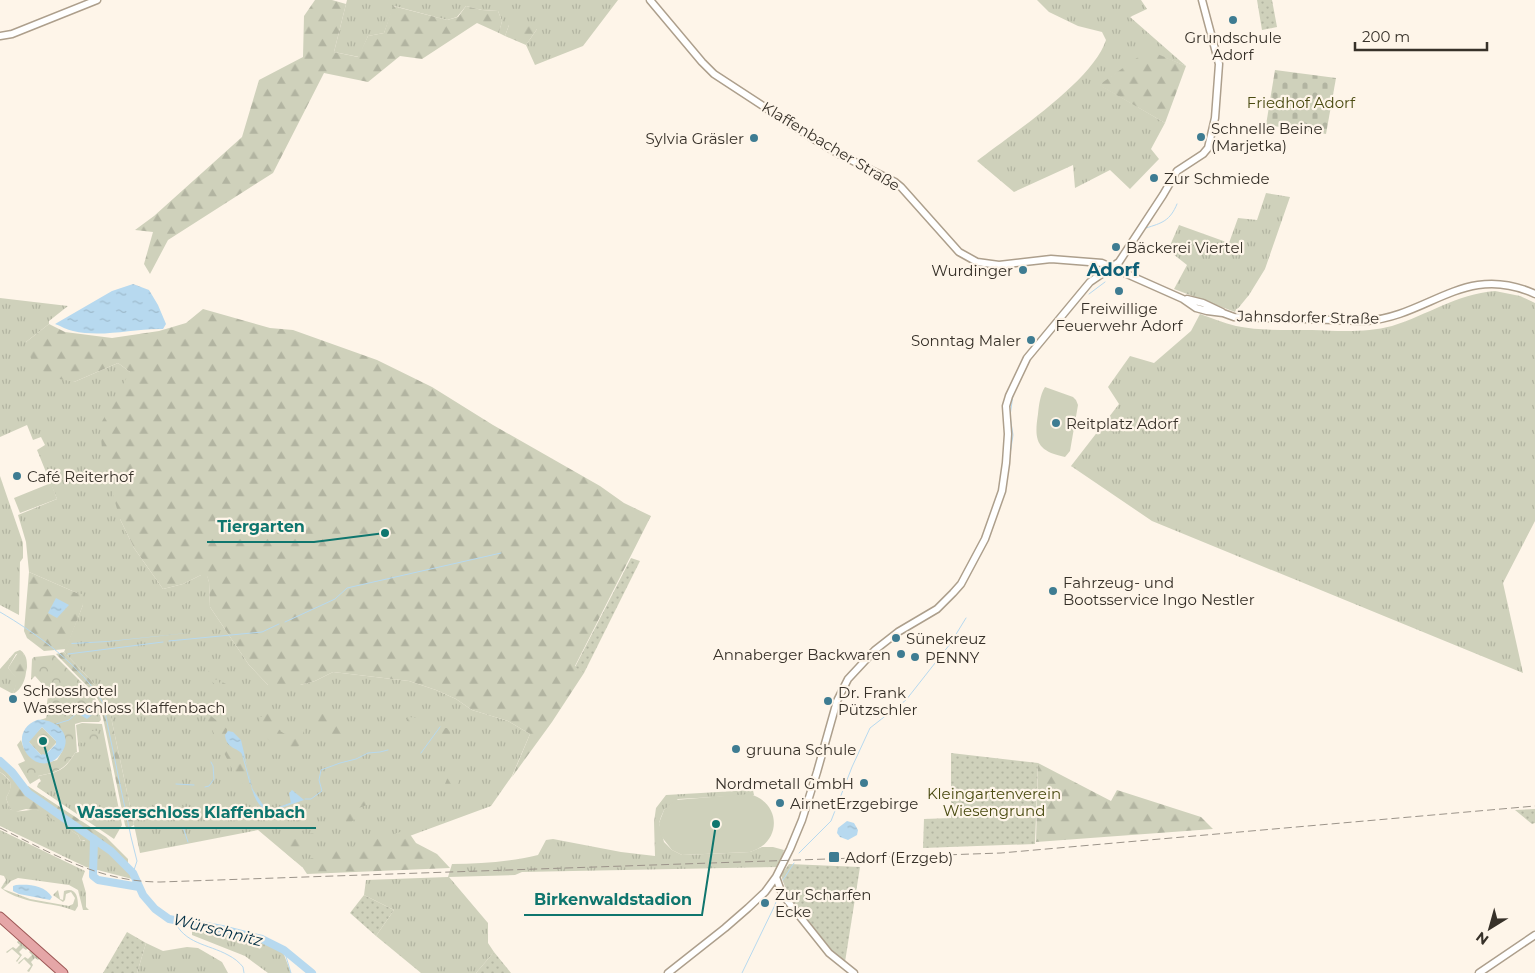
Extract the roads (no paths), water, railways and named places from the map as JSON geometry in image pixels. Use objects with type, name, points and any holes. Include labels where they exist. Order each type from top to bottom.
[{"type":"main road","points":[[0,917],[63,973]]},
{"type":"street","points":[[0,36],[12,34],[97,0]]},
{"type":"street","name":"Klaffenbacher Straße","points":[[650,0],[714,74],[820,143],[896,182],[959,252],[977,262],[988,265],[1051,259],[1102,263],[1112,267]]},
{"type":"street","points":[[668,973],[725,928],[765,892],[776,877],[802,820],[835,709],[848,680],[875,650],[898,632],[937,609],[961,584],[985,538],[1002,491],[1008,434],[1006,406],[1022,368],[1039,342],[1090,282],[1119,262],[1177,171],[1203,154],[1208,148],[1215,118],[1219,64],[1202,0]]},
{"type":"street","name":"Jahnsdorfer Straße","points":[[1112,267],[1201,309],[1234,317],[1366,322],[1383,320],[1465,287],[1479,284],[1513,286],[1535,294]]},
{"type":"street","points":[[776,877],[782,894],[829,953],[854,973]]},
{"type":"street","points":[[765,892],[782,894]]},
{"type":"street","points":[[1479,973],[1535,935]]},
{"type":"water","points":[[133,284],[149,290],[166,324],[163,329],[84,333],[55,324],[112,291]]},
{"type":"water","points":[[56,598],[69,605],[57,618],[48,613]]},
{"type":"water","points":[[197,632],[106,642],[71,643],[109,641]]},
{"type":"water","points":[[83,705],[90,705],[97,713],[96,715],[93,714],[87,719],[77,713],[77,709]]},
{"type":"water","points":[[37,720],[56,724],[64,733],[66,739],[62,752],[53,761],[44,763],[35,761],[27,754],[23,746],[22,736],[27,727]],"holes":[[[42,727],[56,741],[56,744],[45,755],[41,755],[29,742]]]},
{"type":"water","points":[[228,731],[233,732],[241,740],[246,762],[242,754],[230,746],[225,735]]},
{"type":"water","points":[[250,777],[253,791],[265,809],[272,811],[269,812],[262,808],[254,795],[252,788]]},
{"type":"water","points":[[292,790],[304,800],[272,811],[291,803],[289,793]]},
{"type":"water","points":[[847,821],[854,823],[858,830],[857,835],[848,840],[840,837],[837,833],[838,828]]},
{"type":"water","points":[[31,885],[41,888],[52,897],[50,900],[19,894],[13,891],[13,886]]},
{"type":"waterway","points":[[1146,228],[1157,225],[1168,218],[1177,204]]},
{"type":"waterway","points":[[1089,294],[1105,282]]},
{"type":"waterway","points":[[1009,461],[1013,435],[1010,416],[1013,395]]},
{"type":"waterway","points":[[1006,482],[1008,471]]},
{"type":"waterway","points":[[285,622],[335,599],[347,588],[501,553]]},
{"type":"waterway","points":[[977,561],[979,556]]},
{"type":"waterway","points":[[0,612],[58,652],[84,677],[103,703],[137,861],[133,873]]},
{"type":"waterway","points":[[799,853],[831,821],[852,767],[870,728],[906,700],[950,644],[966,618]]},
{"type":"waterway","points":[[169,641],[262,632],[279,624]]},
{"type":"waterway","points":[[68,654],[163,642]]},
{"type":"waterway","points":[[56,724],[69,720],[77,713]]},
{"type":"waterway","points":[[421,753],[440,727]]},
{"type":"waterway","points":[[305,799],[311,799],[322,791],[319,780],[321,770],[356,759],[368,753],[388,750]]},
{"type":"waterway","points":[[242,753],[250,783]]},
{"type":"waterway","name":"Würschnitz","points":[[0,761],[12,772],[28,793],[111,851],[133,873],[143,895],[155,909],[169,919],[262,939],[284,950],[312,973]]},
{"type":"waterway","points":[[205,787],[209,786],[214,779],[211,762]]},
{"type":"waterway","points":[[176,784],[194,785]]},
{"type":"waterway","points":[[252,789],[266,810],[272,810],[291,803]]},
{"type":"waterway","points":[[183,827],[188,842]]},
{"type":"waterway","points":[[94,839],[93,876],[98,880],[139,887]]},
{"type":"waterway","points":[[783,880],[794,863]]},
{"type":"waterway","points":[[742,973],[777,898]]},
{"type":"waterway","points":[[174,920],[178,928],[190,939],[220,951],[236,960],[243,967],[244,973]]},
{"type":"waterway","points":[[284,950],[291,973]]},
{"type":"railway","points":[[0,828],[58,857],[97,872],[138,881],[160,882],[1001,853],[1535,806]]},
{"type":"place","name":"Grundschule Adorf","points":[[1233,20]]},
{"type":"place","name":"Schnelle Beine (Marjetka)","points":[[1201,137]]},
{"type":"place","name":"Sylvia Gräsler","points":[[754,138]]},
{"type":"place","name":"Zur Schmiede","points":[[1154,178]]},
{"type":"place","name":"Bäckerei Viertel","points":[[1116,247]]},
{"type":"place","name":"Wurdinger","points":[[1023,270]]},
{"type":"place","name":"Freiwillige Feuerwehr Adorf","points":[[1119,291]]},
{"type":"place","name":"Sonntag Maler","points":[[1031,340]]},
{"type":"place","name":"Reitplatz Adorf","points":[[1056,423]]},
{"type":"place","name":"Café Reiterhof","points":[[17,476]]},
{"type":"place","name":"Tiergarten","points":[[385,533]]},
{"type":"place","name":"Fahrzeug- und Bootsservice Ingo Nestler","points":[[1053,591]]},
{"type":"place","name":"Sünekreuz","points":[[896,638]]},
{"type":"place","name":"Annaberger Backwaren","points":[[901,654]]},
{"type":"place","name":"PENNY","points":[[915,657]]},
{"type":"place","name":"Schlosshotel Wasserschloss Klaffenbach","points":[[13,699]]},
{"type":"place","name":"Dr. Frank Pützschler","points":[[828,701]]},
{"type":"place","name":"Wasserschloss Klaffenbach","points":[[43,741]]},
{"type":"place","name":"gruuna Schule","points":[[736,749]]},
{"type":"place","name":"Nordmetall GmbH","points":[[864,783]]},
{"type":"place","name":"AirnetErzgebirge","points":[[780,803]]},
{"type":"place","name":"Birkenwaldstadion","points":[[716,824]]},
{"type":"place","name":"Adorf (Erzgeb)","points":[[834,857]]},
{"type":"place","name":"Zur Scharfen Ecke","points":[[765,903]]},
{"type":"district","name":"Adorf","points":[[1113,270]]},
{"type":"park label","name":"Friedhof Adorf","points":[[1301,102]]},
{"type":"park label","name":"Kleingartenverein Wiesengrund","points":[[994,802]]}]
